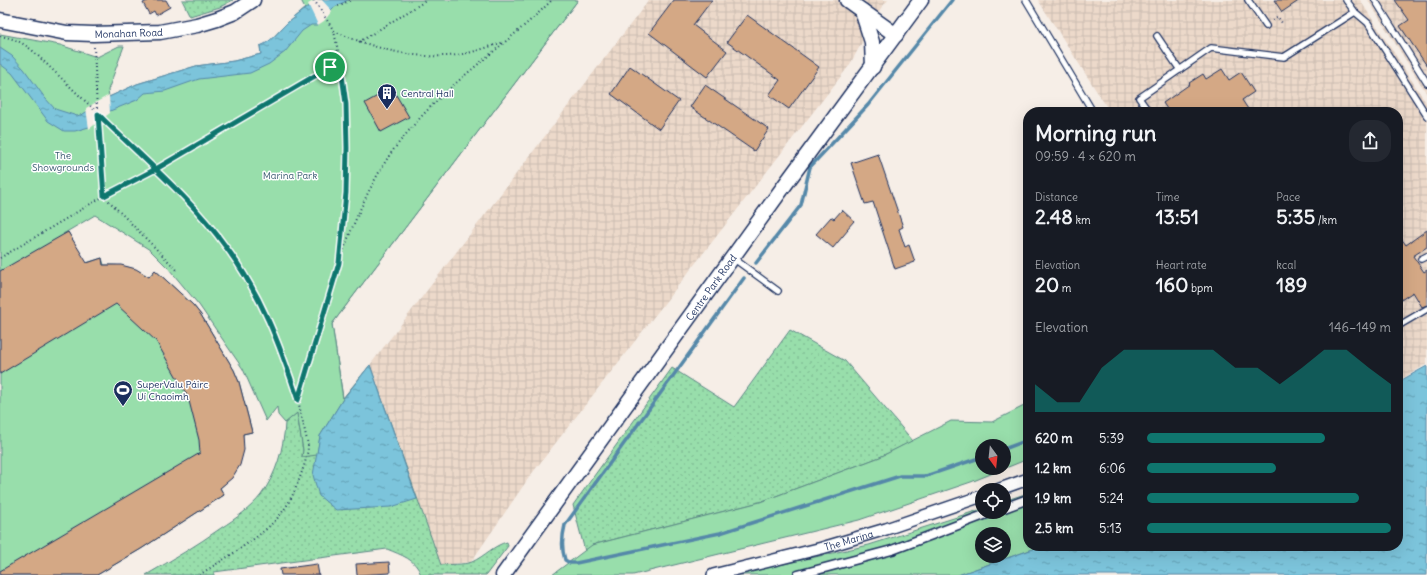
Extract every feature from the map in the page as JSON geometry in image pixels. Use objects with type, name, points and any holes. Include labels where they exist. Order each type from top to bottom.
[{"type":"street","name":"Monahan Road","points":[[0,20],[56,32],[93,34],[138,33],[179,29],[198,25],[229,14],[253,0]]},
{"type":"street","points":[[847,0],[896,35]]},
{"type":"street","name":"Centre Park Road","points":[[503,575],[921,0]]},
{"type":"street","points":[[862,11],[872,42],[873,67]]},
{"type":"street","points":[[1011,485],[1023,481]]},
{"type":"street","name":"The Marina","points":[[713,575],[822,548],[886,529],[975,498]]},
{"type":"street","points":[[1011,505],[1023,501]]},
{"type":"street","name":"The Marina","points":[[798,575],[892,550],[975,518]]},
{"type":"lane","points":[[1026,0],[1090,107]]},
{"type":"lane","points":[[1248,0],[1266,26]]},
{"type":"lane","points":[[1346,0],[1355,12],[1368,23],[1427,116]]},
{"type":"lane","points":[[1375,0],[1427,82]]},
{"type":"lane","points":[[1145,107],[1139,98],[1211,48],[1284,57],[1355,12]]},
{"type":"lane","points":[[1157,36],[1180,70]]},
{"type":"lane","points":[[1421,259],[1427,256]]},
{"type":"lane","points":[[733,257],[778,291]]},
{"type":"lane","points":[[1403,323],[1427,309]]},
{"type":"path","points":[[314,0],[334,31],[346,104],[346,193],[339,263]]},
{"type":"path","points":[[338,6],[351,0]]},
{"type":"path","points":[[359,42],[427,0]]},
{"type":"path","points":[[298,400],[339,263],[358,215],[374,182],[390,155],[414,124],[452,87],[536,17],[552,0]]},
{"type":"path","points":[[1266,26],[1278,17],[1282,23]]},
{"type":"path","points":[[334,31],[359,42],[404,54],[445,56],[473,52],[505,42]]},
{"type":"path","points":[[93,34],[98,98],[98,132],[104,196],[178,271]]},
{"type":"path","points":[[0,36],[12,38],[26,45],[156,169],[214,232],[227,247],[242,270],[272,326],[284,358],[298,400],[308,450],[302,473],[292,497],[281,514],[268,528],[199,575]]},
{"type":"path","points":[[0,258],[104,196],[156,169],[340,61]]},
{"type":"shaded area","points":[[649,0],[888,0],[881,8],[849,66],[530,476],[471,562],[441,565],[370,365]]},
{"type":"shaded area","points":[[1038,0],[1360,0],[1427,104],[1427,364],[1403,378],[1403,107],[1107,107]]},
{"type":"shaded area","points":[[1368,0],[1427,0],[1427,94]]},
{"type":"green space","points":[[182,0],[233,0],[220,7],[190,16]]},
{"type":"green space","points":[[301,0],[578,0],[332,324],[343,399],[320,436],[317,455],[302,457],[303,450],[297,413],[285,423],[278,415],[277,407],[266,421],[243,369],[199,305],[169,269],[150,250],[95,215],[63,234],[68,232],[86,263],[102,258],[104,265],[127,267],[137,270],[149,277],[155,270],[193,305],[201,315],[234,370],[239,382],[252,432],[243,434],[239,464],[232,476],[220,488],[224,495],[141,549],[97,575],[0,575],[0,34],[60,45],[97,57],[119,46],[124,46],[108,90],[109,97],[137,84],[196,66],[234,61],[261,54],[260,46],[267,44],[286,24],[305,8]]},
{"type":"green space","points":[[578,0],[332,324],[343,398],[370,365],[441,565],[472,562],[502,543],[507,542],[508,546],[486,575],[421,575],[416,565],[412,561],[387,549],[214,572],[214,575],[146,575],[232,521],[257,500],[271,479],[275,470],[283,442],[285,423],[297,413],[303,450],[302,457],[310,456],[300,399],[347,254]]},
{"type":"green space","points":[[790,330],[845,361],[913,441],[880,457],[760,502],[592,545],[586,555],[573,505],[672,368],[734,407]]},
{"type":"green space","points":[[1023,406],[1023,461],[1011,466],[1011,439],[975,439],[975,475],[988,475],[971,482],[859,520],[633,575],[552,575],[592,545],[760,502],[880,457],[951,421],[992,422]]},
{"type":"green space","points":[[1023,495],[1023,551],[1028,551],[1011,557],[1011,527],[975,527],[975,563],[993,563],[958,575],[734,575],[869,545],[975,511],[975,519],[1011,519],[1011,499]]},
{"type":"water","points":[[319,0],[348,0],[333,8],[318,25],[311,25],[302,31],[285,52],[269,64],[250,73],[199,79],[165,91],[145,93],[137,100],[110,111],[89,127],[75,131],[64,131],[48,121],[12,73],[0,64],[0,48],[12,56],[24,69],[55,109],[77,116],[83,114],[109,97],[137,84],[196,66],[234,61],[261,54],[260,46],[271,39],[298,14]]},
{"type":"water","points":[[370,365],[417,499],[391,507],[336,510],[319,496],[313,475],[320,436],[343,399]]},
{"type":"water","points":[[1427,366],[1427,575],[958,575],[993,563],[1011,563],[1011,557],[1028,551],[1403,551],[1403,379]]},
{"type":"pier","points":[[315,0],[322,0],[332,11],[324,21],[318,25],[308,4]]},
{"type":"pier","points":[[109,95],[110,113],[89,129],[86,108]]},
{"type":"building","points":[[150,0],[166,0],[170,7],[156,15],[154,11],[149,14],[143,3]]},
{"type":"building","points":[[674,0],[712,0],[693,25],[727,51],[707,77],[649,33]]},
{"type":"building","points":[[1274,0],[1300,0],[1282,12]]},
{"type":"building","points":[[1395,0],[1427,0],[1427,66],[1400,26],[1409,20]]},
{"type":"building","points":[[747,15],[819,67],[789,109],[769,95],[780,80],[727,42]]},
{"type":"building","points":[[630,66],[679,101],[659,129],[611,94]]},
{"type":"building","points":[[1222,69],[1229,80],[1241,72],[1254,92],[1242,100],[1247,107],[1166,107],[1163,103],[1203,74],[1206,79]]},
{"type":"building","points":[[705,85],[769,129],[754,151],[690,107]]},
{"type":"building","name":"Central Hall","points":[[392,88],[409,117],[381,132],[365,103]]},
{"type":"building","points":[[878,154],[903,227],[899,229],[905,247],[909,245],[915,262],[895,269],[873,202],[865,204],[851,163]]},
{"type":"building","points":[[842,210],[854,221],[833,248],[816,234],[831,217],[834,219]]},
{"type":"building","points":[[1427,230],[1427,247],[1413,256],[1424,272],[1427,270],[1427,305],[1422,307],[1413,292],[1403,299],[1403,241],[1406,245]]},
{"type":"building","points":[[68,232],[87,263],[102,258],[103,265],[121,265],[136,269],[149,277],[155,270],[193,305],[201,315],[234,370],[239,382],[252,432],[243,434],[244,450],[240,465],[232,478],[220,488],[224,495],[141,549],[97,575],[0,575],[0,571],[200,453],[199,440],[188,397],[156,341],[116,304],[0,374],[0,271]]},
{"type":"building","points":[[389,562],[390,573],[357,575],[356,564]]},
{"type":"building","points":[[317,564],[319,575],[281,575],[280,569]]},
{"type":"waterway","points":[[756,263],[801,205],[810,167],[868,105],[952,0]]},
{"type":"waterway","points":[[744,278],[565,525],[562,542],[565,560],[570,563],[576,563],[720,533],[900,476],[926,476],[975,459]]},
{"type":"waterway","points":[[1011,446],[1023,442]]},
{"type":"place","name":"Central Hall","points":[[387,110]]},
{"type":"place","name":"SuperValu Páirc Uí Chaoimh","points":[[123,407]]},
{"type":"route","points":[[330,67],[156,169],[104,196],[98,132],[98,114],[156,169],[227,247],[242,270],[272,326],[298,400],[339,263],[346,193],[346,104],[340,61],[330,67]]},
{"type":"park label","name":"The Showgrounds","points":[[63,160]]},
{"type":"park label","name":"Marina Park","points":[[290,175]]}]
